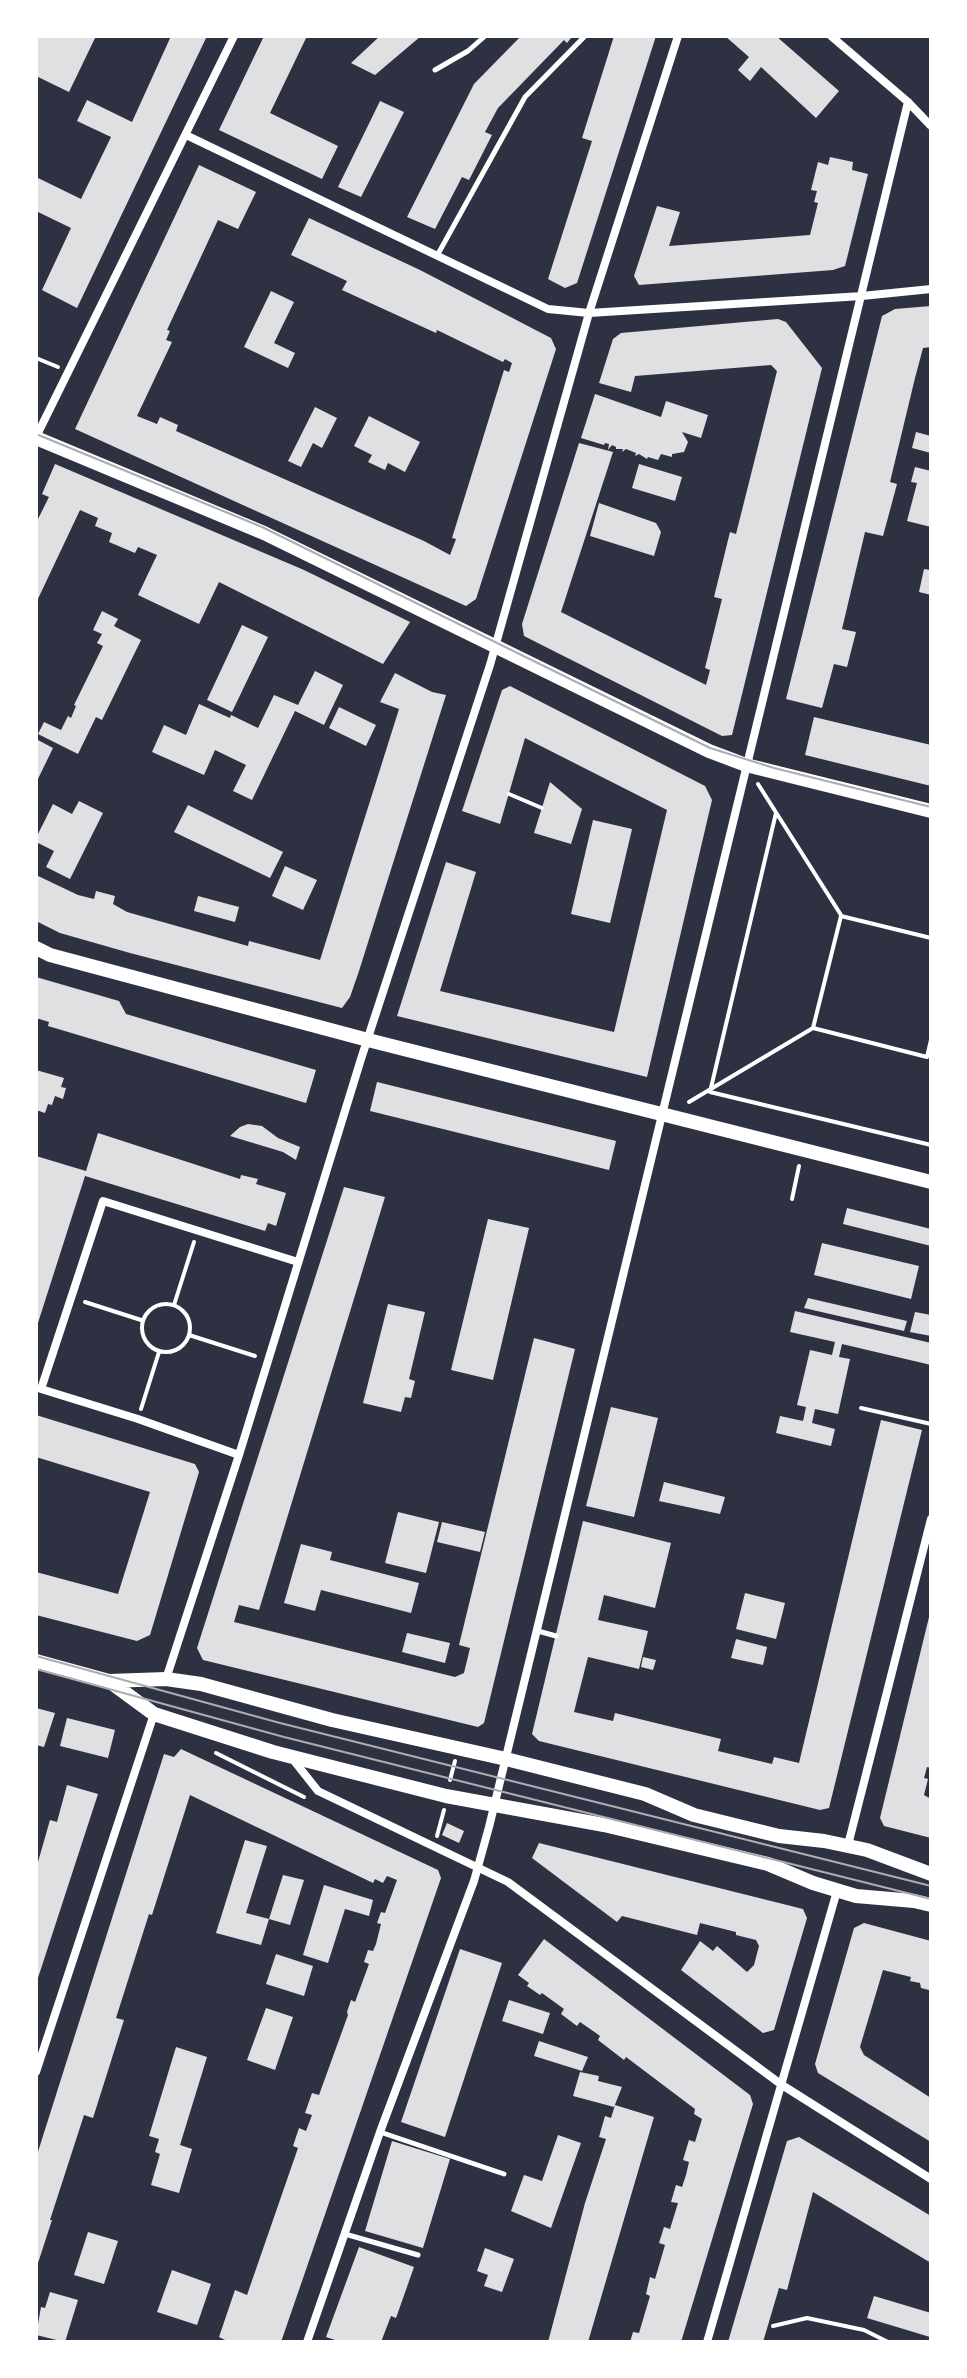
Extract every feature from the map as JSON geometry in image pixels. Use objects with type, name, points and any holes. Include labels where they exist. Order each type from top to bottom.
[{"type":"street","points":[[234,36],[36,437],[264,533],[702,748],[746,765],[931,811]]},
{"type":"street","points":[[166,1679],[496,646],[589,313],[678,36]]},
{"type":"street","points":[[831,36],[908,102],[931,126]]},
{"type":"street","points":[[307,2342],[380,2132],[478,1868],[908,102]]},
{"type":"street","points":[[186,135],[548,309],[589,313],[931,289]]},
{"type":"street","points":[[36,948],[50,955],[368,1040],[931,1182]]},
{"type":"street","points":[[239,1455],[41,1389],[103,1201],[298,1262]]},
{"type":"street","points":[[848,1845],[931,1519]]},
{"type":"street","points":[[36,1661],[109,1681],[166,1679],[201,1684],[332,1720],[645,1794],[694,1815],[779,1836],[848,1845],[931,1874]]},
{"type":"street","points":[[109,1681],[153,1718],[291,1756],[446,1796],[604,1825],[768,1864],[837,1891],[931,1905]]},
{"type":"street","points":[[36,2072],[153,1718]]},
{"type":"street","points":[[291,1756],[318,1791],[508,1882],[782,2085],[931,2179]]},
{"type":"street","points":[[707,2342],[837,1891]]},
{"type":"lane","points":[[435,70],[468,51],[485,36]]},
{"type":"lane","points":[[438,254],[525,97],[585,36]]},
{"type":"lane","points":[[537,1631],[556,1636]]},
{"type":"lane","points":[[380,2132],[504,2174]]},
{"type":"lane","points":[[344,2234],[418,2255]]},
{"type":"path","points":[[36,358],[67,371]]},
{"type":"path","points":[[746,765],[841,916],[931,938]]},
{"type":"path","points":[[509,794],[542,808]]},
{"type":"path","points":[[710,1092],[776,813]]},
{"type":"path","points":[[710,1092],[813,1028],[841,916]]},
{"type":"path","points":[[813,1028],[927,1057]]},
{"type":"path","points":[[931,1040],[927,1057],[931,1064]]},
{"type":"path","points":[[710,1092],[931,1145]]},
{"type":"path","points":[[792,1199],[802,1150]]},
{"type":"path","points":[[174,1305],[198,1230]]},
{"type":"path","points":[[71,1297],[142,1320]]},
{"type":"path","points":[[158,1304],[174,1305],[189,1320],[189,1335],[186,1342],[174,1351],[159,1352],[144,1340],[142,1320],[158,1304]]},
{"type":"path","points":[[189,1335],[268,1360]]},
{"type":"path","points":[[138,1419],[159,1352]]},
{"type":"path","points":[[861,1408],[931,1424]]},
{"type":"path","points":[[448,1787],[456,1755]]},
{"type":"path","points":[[434,1846],[444,1805]]},
{"type":"path","points":[[773,2326],[807,2318],[864,2330],[888,2342]]},
{"type":"building","points":[[36,36],[96,36],[69,92],[36,76]]},
{"type":"building","points":[[171,36],[207,36],[77,308],[42,290],[71,228],[36,211],[36,177],[81,199],[111,137],[77,121],[87,100],[132,122]]},
{"type":"building","points":[[264,36],[307,36],[270,113],[338,146],[322,179],[219,130]]},
{"type":"building","points":[[380,36],[421,36],[375,75],[351,63]]},
{"type":"building","points":[[521,36],[571,38],[567,43],[564,40],[498,108],[485,132],[492,135],[469,180],[462,177],[435,229],[407,217],[474,84]]},
{"type":"building","points":[[614,36],[656,36],[577,283],[565,288],[548,279],[592,141],[582,138]]},
{"type":"building","points":[[725,36],[776,36],[839,91],[816,118],[761,67],[750,81],[738,70],[749,57]]},
{"type":"building","points":[[380,101],[404,112],[361,197],[338,187]]},
{"type":"building","points":[[830,157],[853,162],[852,170],[868,174],[845,266],[833,270],[639,285],[634,276],[657,206],[680,212],[669,246],[810,235],[818,203],[814,202],[817,191],[811,190],[818,162],[828,165]]},
{"type":"building","points":[[199,165],[256,192],[238,229],[218,220],[167,330],[170,331],[166,340],[172,342],[137,416],[157,424],[160,417],[178,425],[176,431],[450,555],[456,539],[452,538],[504,370],[509,372],[512,363],[505,359],[503,362],[342,290],[347,281],[291,255],[309,218],[420,270],[551,338],[556,349],[476,599],[466,606],[75,429]]},
{"type":"building","points":[[271,291],[294,302],[274,343],[295,353],[288,368],[244,347]]},
{"type":"building","points":[[931,306],[931,347],[923,348],[915,378],[890,482],[897,484],[883,536],[865,532],[842,629],[856,632],[847,667],[834,664],[822,708],[786,699],[882,316],[895,309]]},
{"type":"building","points":[[778,319],[786,322],[822,368],[732,735],[722,736],[524,636],[522,624],[579,443],[613,452],[561,612],[706,685],[710,670],[705,668],[722,599],[714,597],[730,532],[736,534],[777,371],[771,365],[635,376],[631,392],[599,383],[613,339],[621,333]]},
{"type":"building","points":[[595,394],[661,417],[666,401],[708,415],[701,438],[682,432],[688,442],[684,452],[672,454],[672,457],[661,454],[658,460],[647,459],[639,454],[635,456],[636,453],[626,449],[622,452],[623,449],[612,445],[608,450],[609,444],[581,438]]},
{"type":"building","points":[[315,407],[337,418],[322,448],[313,443],[301,467],[288,461]]},
{"type":"building","points":[[369,416],[420,442],[405,472],[388,463],[385,470],[368,462],[372,455],[354,446]]},
{"type":"building","points":[[916,432],[931,436],[931,453],[912,448]]},
{"type":"building","points":[[55,464],[304,570],[410,622],[383,664],[219,582],[199,624],[138,595],[157,555],[138,547],[135,553],[109,542],[112,533],[95,526],[98,518],[80,510],[36,603],[36,523],[49,497],[42,494]]},
{"type":"building","points":[[639,464],[682,477],[675,501],[632,488]]},
{"type":"building","points":[[915,467],[931,471],[931,527],[907,521],[917,483],[911,482]]},
{"type":"building","points":[[599,503],[656,523],[661,532],[654,556],[590,536]]},
{"type":"building","points":[[924,569],[931,570],[931,595],[919,592]]},
{"type":"building","points":[[102,611],[118,619],[114,626],[141,640],[102,720],[96,717],[78,754],[38,734],[44,722],[61,730],[68,716],[71,718],[74,705],[103,646],[97,643],[102,634],[93,630]]},
{"type":"building","points":[[242,625],[268,637],[232,712],[207,700]]},
{"type":"building","points":[[315,671],[343,685],[324,725],[295,711],[252,800],[233,791],[246,765],[215,750],[204,775],[152,752],[164,725],[186,735],[199,704],[258,728],[274,695],[298,705]]},
{"type":"building","points":[[395,673],[432,692],[446,695],[359,971],[350,997],[342,1008],[130,953],[60,933],[36,921],[36,875],[78,895],[94,899],[96,891],[115,896],[113,904],[127,912],[248,946],[249,941],[320,960],[399,709],[380,702]]},
{"type":"building","points":[[510,686],[705,786],[712,800],[647,1077],[397,1016],[446,862],[476,872],[440,991],[614,1032],[667,810],[525,738],[500,824],[462,811],[502,690]]},
{"type":"building","points":[[339,707],[376,725],[366,746],[329,728]]},
{"type":"building","points":[[814,717],[931,745],[931,786],[805,755]]},
{"type":"building","points":[[36,739],[53,748],[36,783]]},
{"type":"building","points":[[550,782],[582,809],[571,844],[534,833]]},
{"type":"building","points":[[79,801],[103,813],[70,879],[46,867],[54,851],[36,842],[36,838],[53,804],[72,814]]},
{"type":"building","points":[[188,805],[283,852],[270,878],[174,832]]},
{"type":"building","points":[[593,820],[632,829],[610,923],[571,914]]},
{"type":"building","points":[[285,866],[317,880],[303,910],[272,896]]},
{"type":"building","points":[[198,896],[239,907],[235,922],[194,911]]},
{"type":"building","points":[[36,977],[119,1001],[126,1014],[316,1070],[306,1103],[48,1026],[49,1022],[36,1018]]},
{"type":"building","points":[[36,1070],[64,1078],[61,1087],[66,1088],[63,1099],[55,1096],[45,1113],[36,1110]]},
{"type":"building","points":[[377,1082],[616,1141],[609,1170],[370,1111]]},
{"type":"building","points":[[248,1124],[262,1126],[278,1138],[300,1147],[296,1160],[283,1152],[230,1136]]},
{"type":"building","points":[[98,1133],[240,1179],[241,1175],[258,1179],[256,1184],[286,1193],[276,1226],[268,1223],[265,1231],[85,1176],[36,1329],[36,1156],[86,1171]]},
{"type":"building","points":[[344,1187],[385,1197],[259,1610],[239,1605],[234,1622],[455,1677],[464,1673],[470,1648],[459,1645],[534,1338],[575,1349],[484,1723],[478,1727],[203,1660],[197,1648]]},
{"type":"building","points":[[847,1208],[931,1229],[931,1246],[843,1224]]},
{"type":"building","points":[[488,1219],[529,1228],[493,1380],[451,1370]]},
{"type":"building","points":[[822,1243],[919,1266],[911,1299],[814,1275]]},
{"type":"building","points":[[808,1298],[907,1321],[904,1331],[804,1308]]},
{"type":"building","points":[[388,1304],[425,1312],[409,1379],[415,1381],[411,1398],[405,1397],[401,1412],[363,1403]]},
{"type":"building","points":[[795,1311],[931,1343],[931,1365],[842,1344],[839,1357],[850,1359],[838,1414],[815,1409],[812,1423],[835,1429],[831,1446],[776,1433],[780,1416],[803,1421],[806,1407],[797,1405],[810,1350],[832,1355],[835,1342],[790,1332]]},
{"type":"building","points":[[915,1312],[931,1315],[931,1336],[910,1332]]},
{"type":"building","points":[[611,1407],[658,1418],[634,1517],[586,1506]]},
{"type":"building","points":[[36,1415],[195,1464],[199,1472],[150,1635],[137,1641],[36,1615],[36,1572],[118,1594],[150,1492],[36,1457]]},
{"type":"building","points":[[881,1420],[922,1430],[829,1808],[820,1810],[539,1741],[532,1734],[583,1521],[671,1543],[655,1608],[604,1595],[598,1620],[648,1631],[639,1669],[588,1657],[574,1712],[613,1721],[615,1713],[721,1739],[718,1751],[772,1764],[774,1757],[799,1763]]},
{"type":"building","points":[[664,1482],[725,1497],[720,1514],[659,1501]]},
{"type":"building","points":[[398,1512],[439,1522],[426,1573],[385,1563]]},
{"type":"building","points":[[442,1522],[485,1532],[480,1552],[437,1542]]},
{"type":"building","points":[[301,1544],[332,1552],[330,1560],[419,1583],[411,1613],[321,1590],[315,1611],[284,1603]]},
{"type":"building","points":[[745,1593],[785,1603],[776,1639],[736,1629]]},
{"type":"building","points":[[930,1613],[931,1768],[927,1767],[924,1778],[928,1779],[924,1795],[931,1799],[931,1838],[884,1826],[880,1818]]},
{"type":"building","points":[[407,1633],[450,1643],[445,1663],[402,1652]]},
{"type":"building","points":[[736,1639],[767,1647],[763,1665],[731,1658]]},
{"type":"building","points":[[643,1657],[656,1660],[653,1670],[641,1667]]},
{"type":"building","points":[[36,1708],[55,1713],[44,1747],[36,1745]]},
{"type":"building","points":[[67,1718],[115,1730],[108,1758],[60,1746]]},
{"type":"building","points":[[181,1749],[438,1870],[441,1878],[281,2342],[229,2342],[219,2337],[235,2290],[247,2295],[298,2148],[293,2146],[299,2128],[306,2131],[312,2115],[305,2113],[312,2093],[319,2095],[351,2000],[355,2002],[369,1964],[364,1962],[368,1950],[373,1951],[376,1944],[381,1924],[377,1923],[381,1912],[385,1913],[397,1880],[387,1876],[383,1883],[375,1879],[373,1883],[190,1795],[116,2018],[124,2020],[93,2118],[84,2115],[36,2262],[36,2158],[164,1754],[174,1757]]},
{"type":"building","points":[[67,1785],[98,1794],[36,1984],[36,1869],[50,1820],[57,1822]]},
{"type":"building","points":[[447,1823],[464,1831],[459,1843],[442,1835]]},
{"type":"building","points":[[245,1840],[267,1846],[246,1913],[269,1919],[261,1945],[216,1933]]},
{"type":"building","points":[[539,1843],[803,1909],[807,1918],[774,2030],[763,2033],[681,1970],[700,1941],[713,1951],[717,1946],[747,1972],[754,1965],[759,1946],[756,1940],[700,1923],[697,1935],[622,1916],[617,1922],[532,1858]]},
{"type":"building","points":[[283,1875],[304,1880],[290,1925],[269,1919]]},
{"type":"building","points":[[324,1885],[373,1900],[369,1916],[345,1909],[328,1963],[303,1955]]},
{"type":"building","points":[[864,1923],[931,1941],[929,1990],[921,1988],[920,1983],[910,1981],[911,1977],[883,1970],[860,2047],[864,2055],[931,2098],[931,2142],[818,2073],[815,2064],[854,1928]]},
{"type":"building","points":[[544,1939],[750,2095],[753,2104],[681,2342],[630,2342],[633,2332],[639,2333],[650,2296],[646,2294],[650,2277],[655,2279],[665,2245],[659,2243],[664,2227],[670,2229],[678,2203],[671,2202],[676,2185],[682,2187],[686,2175],[689,2162],[683,2160],[689,2140],[695,2142],[702,2119],[694,2114],[695,2109],[598,2040],[600,2036],[580,2022],[577,2026],[561,2014],[564,2009],[527,1986],[529,1983],[518,1975]]},
{"type":"building","points":[[460,1949],[502,1963],[445,2137],[401,2122]]},
{"type":"building","points":[[276,1954],[313,1966],[304,1996],[266,1984]]},
{"type":"building","points":[[509,2000],[550,2013],[543,2034],[502,2021]]},
{"type":"building","points":[[266,2008],[293,2017],[275,2070],[247,2060]]},
{"type":"building","points":[[539,2041],[588,2057],[582,2071],[534,2056]]},
{"type":"building","points":[[176,2047],[207,2057],[180,2145],[192,2149],[179,2193],[151,2185],[160,2154],[155,2152],[159,2139],[149,2136]]},
{"type":"building","points":[[580,2072],[599,2076],[598,2081],[622,2087],[614,2107],[573,2096]]},
{"type":"building","points":[[615,2105],[654,2117],[588,2342],[548,2342],[585,2203],[606,2139],[599,2137],[605,2116],[611,2118]]},
{"type":"building","points":[[558,2135],[581,2143],[551,2228],[511,2211],[524,2175],[542,2181]]},
{"type":"building","points":[[799,2137],[931,2216],[931,2263],[813,2192],[787,2290],[779,2288],[763,2342],[728,2342],[787,2141]]},
{"type":"building","points":[[392,2141],[450,2159],[423,2248],[365,2231]]},
{"type":"building","points":[[88,2232],[118,2241],[104,2284],[74,2275]]},
{"type":"building","points":[[359,2247],[414,2267],[396,2318],[391,2316],[381,2342],[341,2342],[326,2337]]},
{"type":"building","points":[[485,2248],[514,2259],[502,2292],[484,2286],[488,2275],[477,2271]]},
{"type":"building","points":[[172,2270],[211,2284],[197,2325],[157,2312]]},
{"type":"building","points":[[50,2292],[78,2300],[65,2342],[36,2335],[41,2307],[45,2308]]},
{"type":"building","points":[[874,2296],[931,2313],[930,2337],[867,2318]]},
{"type":"tram line","points":[[36,434],[262,527],[710,748],[774,768],[931,807]]},
{"type":"tram line","points":[[36,1656],[280,1723],[931,1886]]},
{"type":"tram line","points":[[36,1669],[284,1737],[931,1899]]}]
